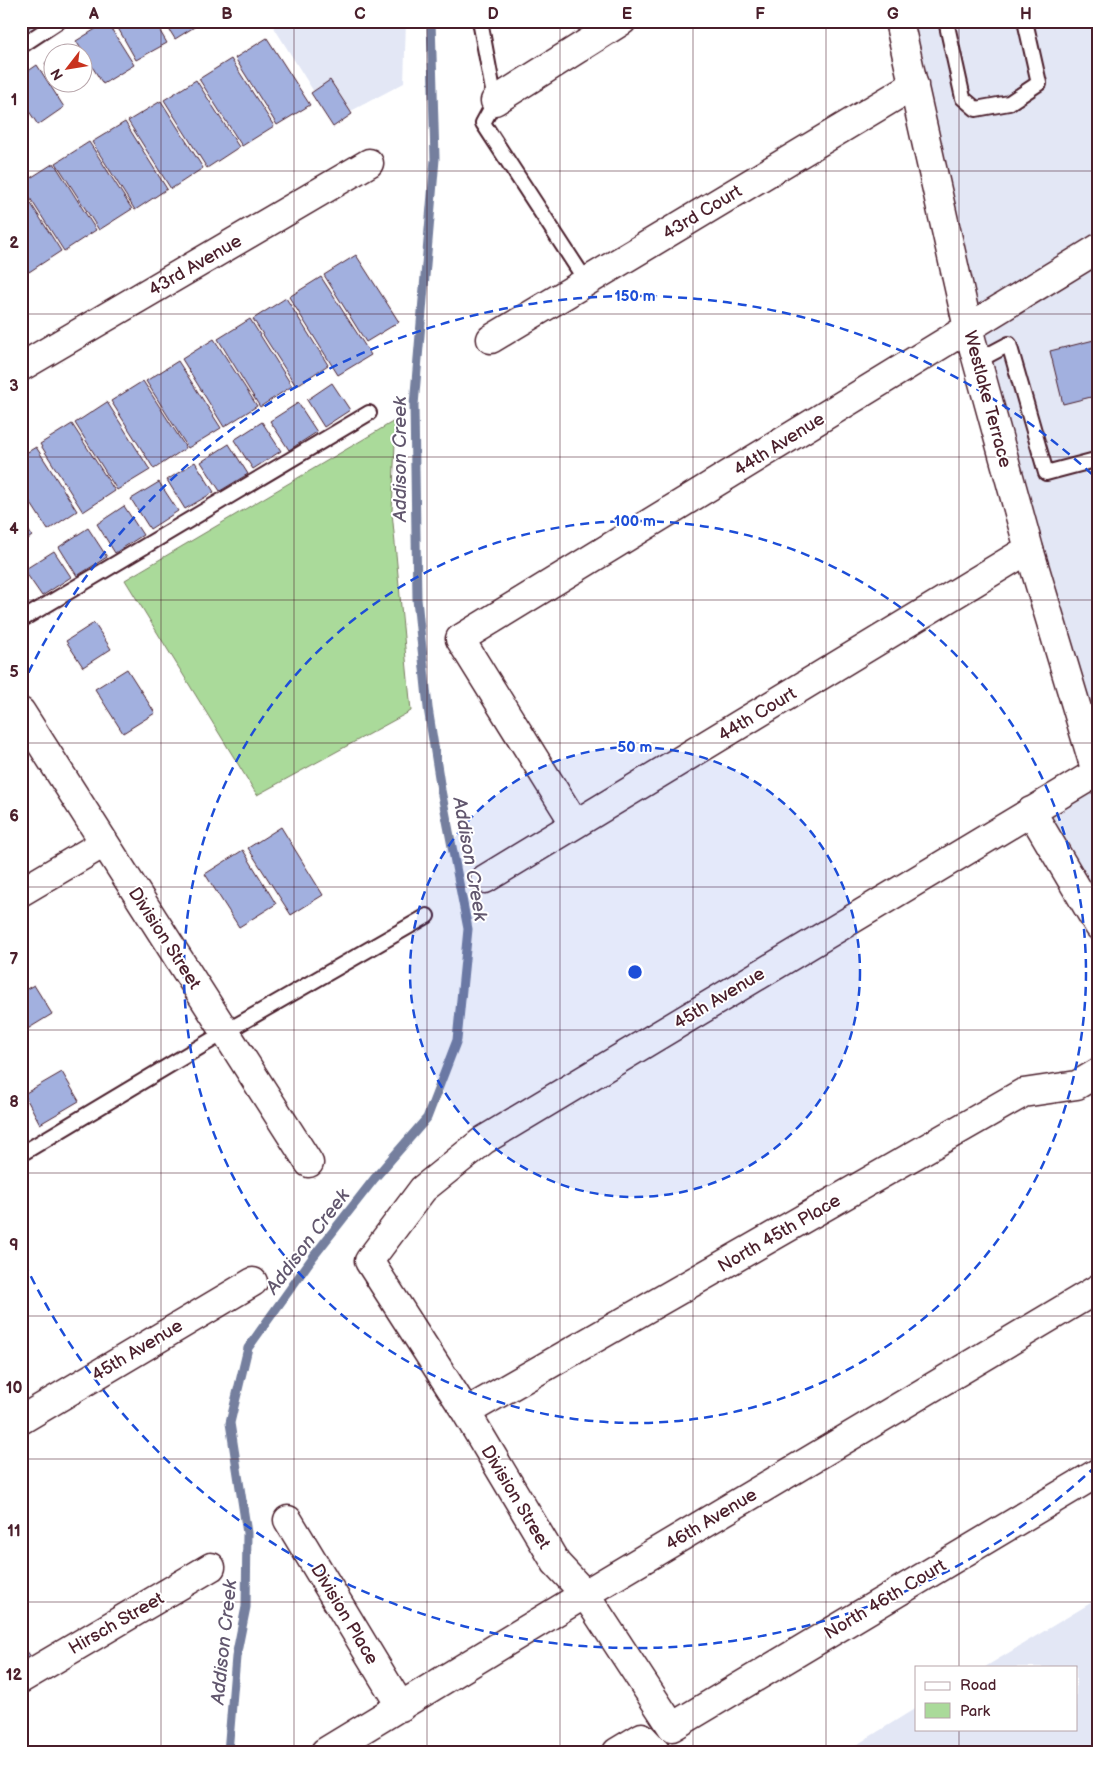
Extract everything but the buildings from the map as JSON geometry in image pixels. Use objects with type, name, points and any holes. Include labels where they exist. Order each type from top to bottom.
[{"type":"street","points":[[495,101],[622,21]]},
{"type":"street","name":"Westlake Terrace","points":[[899,21],[968,328],[1029,550],[1098,771]]},
{"type":"street","name":"43rd Court","points":[[491,339],[914,85]]},
{"type":"street","name":"43rd Avenue","points":[[21,367],[369,162]]},
{"type":"street","name":"44th Avenue","points":[[575,824],[460,639],[1098,250]]},
{"type":"street","name":"44th Court","points":[[484,879],[1029,550]]},
{"type":"street","name":"Division Street","points":[[21,712],[309,1164]]},
{"type":"street","name":"45th Avenue","points":[[369,1261],[423,1189],[484,1140],[1098,771]]},
{"type":"street","points":[[1031,811],[1099,926]]},
{"type":"street","points":[[21,892],[104,843]]},
{"type":"street","name":"North 45th Place","points":[[466,1412],[1023,1094],[1077,1085],[1099,1072]]},
{"type":"street","name":"Division Street","points":[[369,1261],[466,1412],[556,1563],[585,1594],[672,1727]]},
{"type":"street","name":"45th Avenue","points":[[21,1420],[253,1282]]},
{"type":"street","name":"46th Avenue","points":[[325,1752],[585,1594],[1099,1288]]},
{"type":"street","name":"North 46th Court","points":[[672,1727],[1099,1472]]},
{"type":"street","name":"Division Place","points":[[288,1520],[401,1707]]},
{"type":"street","name":"Hirsch Street","points":[[21,1679],[211,1567]]},
{"type":"street","points":[[617,1752],[649,1744]]},
{"type":"lane","points":[[21,46],[59,21]]},
{"type":"lane","points":[[480,21],[495,101],[483,123],[586,281]]},
{"type":"lane","points":[[946,21],[963,98],[976,108],[1009,104],[1040,83],[1025,21]]},
{"type":"lane","points":[[977,361],[1009,344],[1046,473],[1099,459]]},
{"type":"lane","points":[[21,620],[369,413]]},
{"type":"lane","points":[[21,1154],[225,1032],[427,916]]},
{"type":"shaded area","points":[[21,21],[59,21],[21,46]]},
{"type":"shaded area","points":[[270,21],[406,21],[404,83],[332,121]]},
{"type":"shaded area","points":[[899,21],[1099,21],[1099,923],[1031,811],[1096,772]]},
{"type":"shaded area","points":[[1099,1598],[1099,1752],[845,1752],[915,1709],[915,1730],[1078,1730],[1078,1666],[987,1666]]},
{"type":"green space","points":[[396,420],[392,512],[411,711],[257,795],[125,580]]},
{"type":"waterway","name":"Addison Creek","points":[[228,1752],[236,1657],[246,1607],[247,1533],[230,1423],[248,1348],[313,1257],[374,1179],[427,1118],[457,1040],[468,929],[441,790],[428,708],[417,599],[414,405],[435,159],[431,21]]}]
